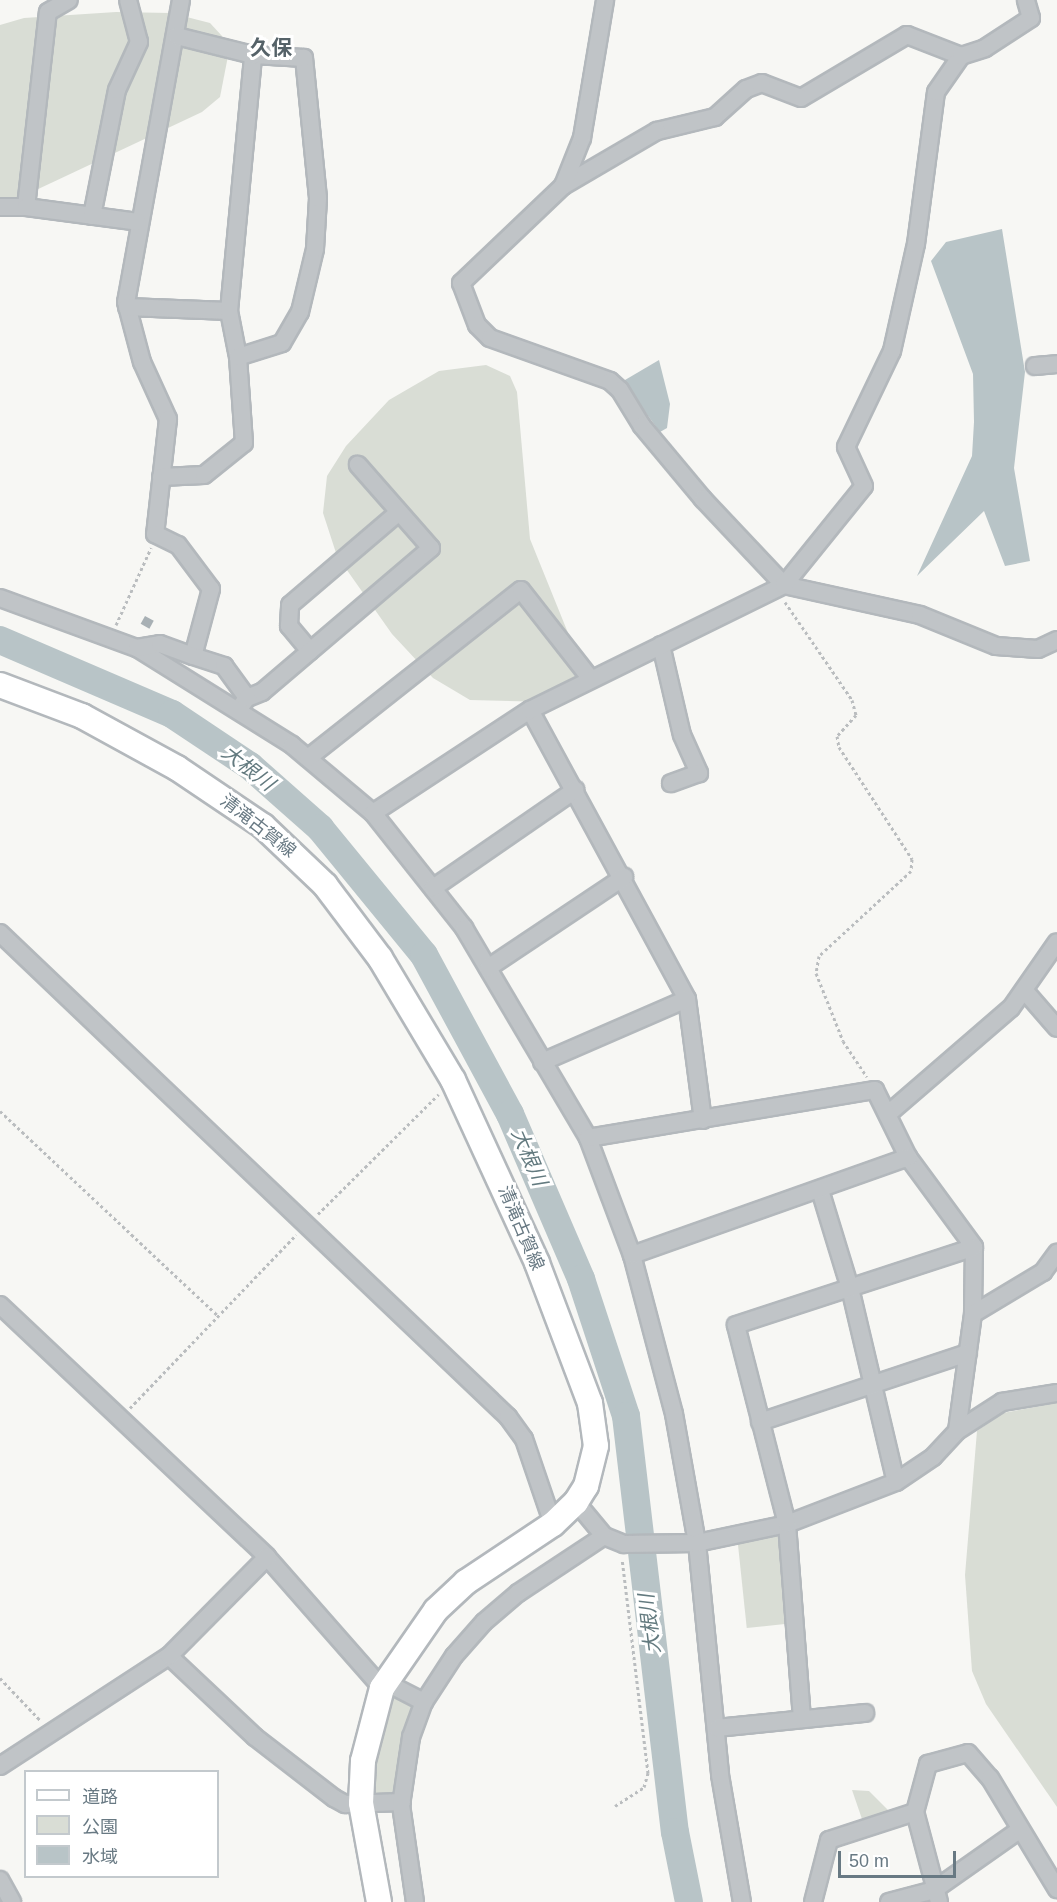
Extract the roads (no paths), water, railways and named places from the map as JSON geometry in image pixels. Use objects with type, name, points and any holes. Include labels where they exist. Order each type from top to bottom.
[{"type":"main road","name":"清滝古賀線","points":[[0,685],[82,716],[177,768],[294,853],[354,920],[453,1080],[537,1263],[590,1402],[596,1446],[586,1486],[576,1502],[553,1524],[466,1582],[436,1610],[383,1685],[363,1761],[361,1803],[379,1902]]},
{"type":"street","points":[[26,207],[44,6],[69,0]]},
{"type":"street","points":[[92,216],[117,90],[139,42],[128,0]]},
{"type":"street","points":[[181,0],[176,36],[138,222],[127,307],[142,362],[168,419],[155,534],[178,545],[211,589],[193,656]]},
{"type":"street","points":[[563,186],[582,138],[605,0]]},
{"type":"street","points":[[373,813],[530,710],[590,678],[784,585],[864,486],[846,447],[892,351],[916,244],[936,92],[961,56],[985,48],[1031,18],[1026,0]]},
{"type":"street","points":[[961,56],[907,35],[801,98],[762,83],[746,90],[715,117],[657,131],[563,186],[460,283],[477,325],[490,338],[610,381],[743,545],[784,585],[920,615],[996,646],[1038,649],[1057,640]]},
{"type":"street","points":[[176,36],[253,55],[304,58],[316,153],[315,249],[300,312],[282,343],[238,357]]},
{"type":"street","points":[[161,477],[204,476],[244,442],[238,357],[230,311],[253,55]]},
{"type":"street","points":[[0,207],[26,207],[138,222]]},
{"type":"street","points":[[127,307],[230,311]]},
{"type":"street","points":[[1035,366],[1057,364]]},
{"type":"street","points":[[243,704],[262,692],[431,549],[358,465]]},
{"type":"street","points":[[310,651],[289,626],[290,605],[399,512]]},
{"type":"street","points":[[308,758],[521,590],[590,678]]},
{"type":"street","points":[[0,598],[137,648],[243,704],[373,813],[433,888],[489,968],[588,1138],[632,1255],[674,1414],[694,1543],[717,1728],[720,1775],[742,1902]]},
{"type":"street","points":[[137,648],[160,644],[224,666],[243,704]]},
{"type":"street","points":[[661,645],[682,735],[699,773],[671,783]]},
{"type":"street","points":[[530,710],[624,877],[687,999],[703,1120]]},
{"type":"street","points":[[433,888],[575,790]]},
{"type":"street","points":[[489,968],[624,877]]},
{"type":"street","points":[[0,933],[508,1417],[524,1439],[553,1524]]},
{"type":"street","points":[[888,1114],[1011,1008],[1057,942]]},
{"type":"street","points":[[1024,990],[1057,1028]]},
{"type":"street","points":[[542,1062],[687,999]]},
{"type":"street","points":[[588,1138],[670,1121],[703,1120],[875,1090],[908,1157],[974,1247],[973,1314],[957,1431]]},
{"type":"street","points":[[632,1255],[908,1157]]},
{"type":"street","points":[[820,1190],[850,1288],[896,1482]]},
{"type":"street","points":[[802,1719],[787,1524],[736,1325],[974,1247]]},
{"type":"street","points":[[973,1314],[1043,1272],[1057,1253]]},
{"type":"street","points":[[0,1305],[267,1557],[383,1685],[424,1702]]},
{"type":"street","points":[[760,1422],[968,1353]]},
{"type":"street","points":[[415,1902],[402,1802],[411,1737],[424,1702],[454,1656],[484,1622],[518,1593],[615,1541],[694,1543],[787,1524],[896,1482],[933,1457],[957,1431],[1002,1402],[1057,1393]]},
{"type":"street","points":[[576,1502],[615,1541]]},
{"type":"street","points":[[0,1766],[169,1656],[267,1557]]},
{"type":"street","points":[[169,1656],[308,1782],[345,1804],[402,1802]]},
{"type":"street","points":[[717,1728],[865,1713]]},
{"type":"street","points":[[936,1896],[915,1812],[928,1764],[968,1752],[990,1778],[1018,1831],[1057,1889]]},
{"type":"street","points":[[813,1902],[829,1840],[915,1812]]},
{"type":"street","points":[[890,1902],[936,1896],[1018,1831]]},
{"type":"street","points":[[0,1880],[12,1902]]},
{"type":"street","points":[[1054,1902],[1057,1897]]},
{"type":"water","points":[[1002,229],[1025,372],[1014,468],[1030,561],[1005,566],[984,511],[917,576],[972,456],[974,422],[973,374],[931,261],[946,242]]},
{"type":"water","points":[[659,360],[670,404],[667,428],[660,432],[625,385],[625,380]]},
{"type":"waterway","name":"大根川","points":[[0,640],[172,714],[250,766],[320,828],[424,955],[510,1114],[581,1279],[626,1416],[675,1832],[689,1902]]},
{"type":"district","name":"久保","points":[[271,48]]}]
